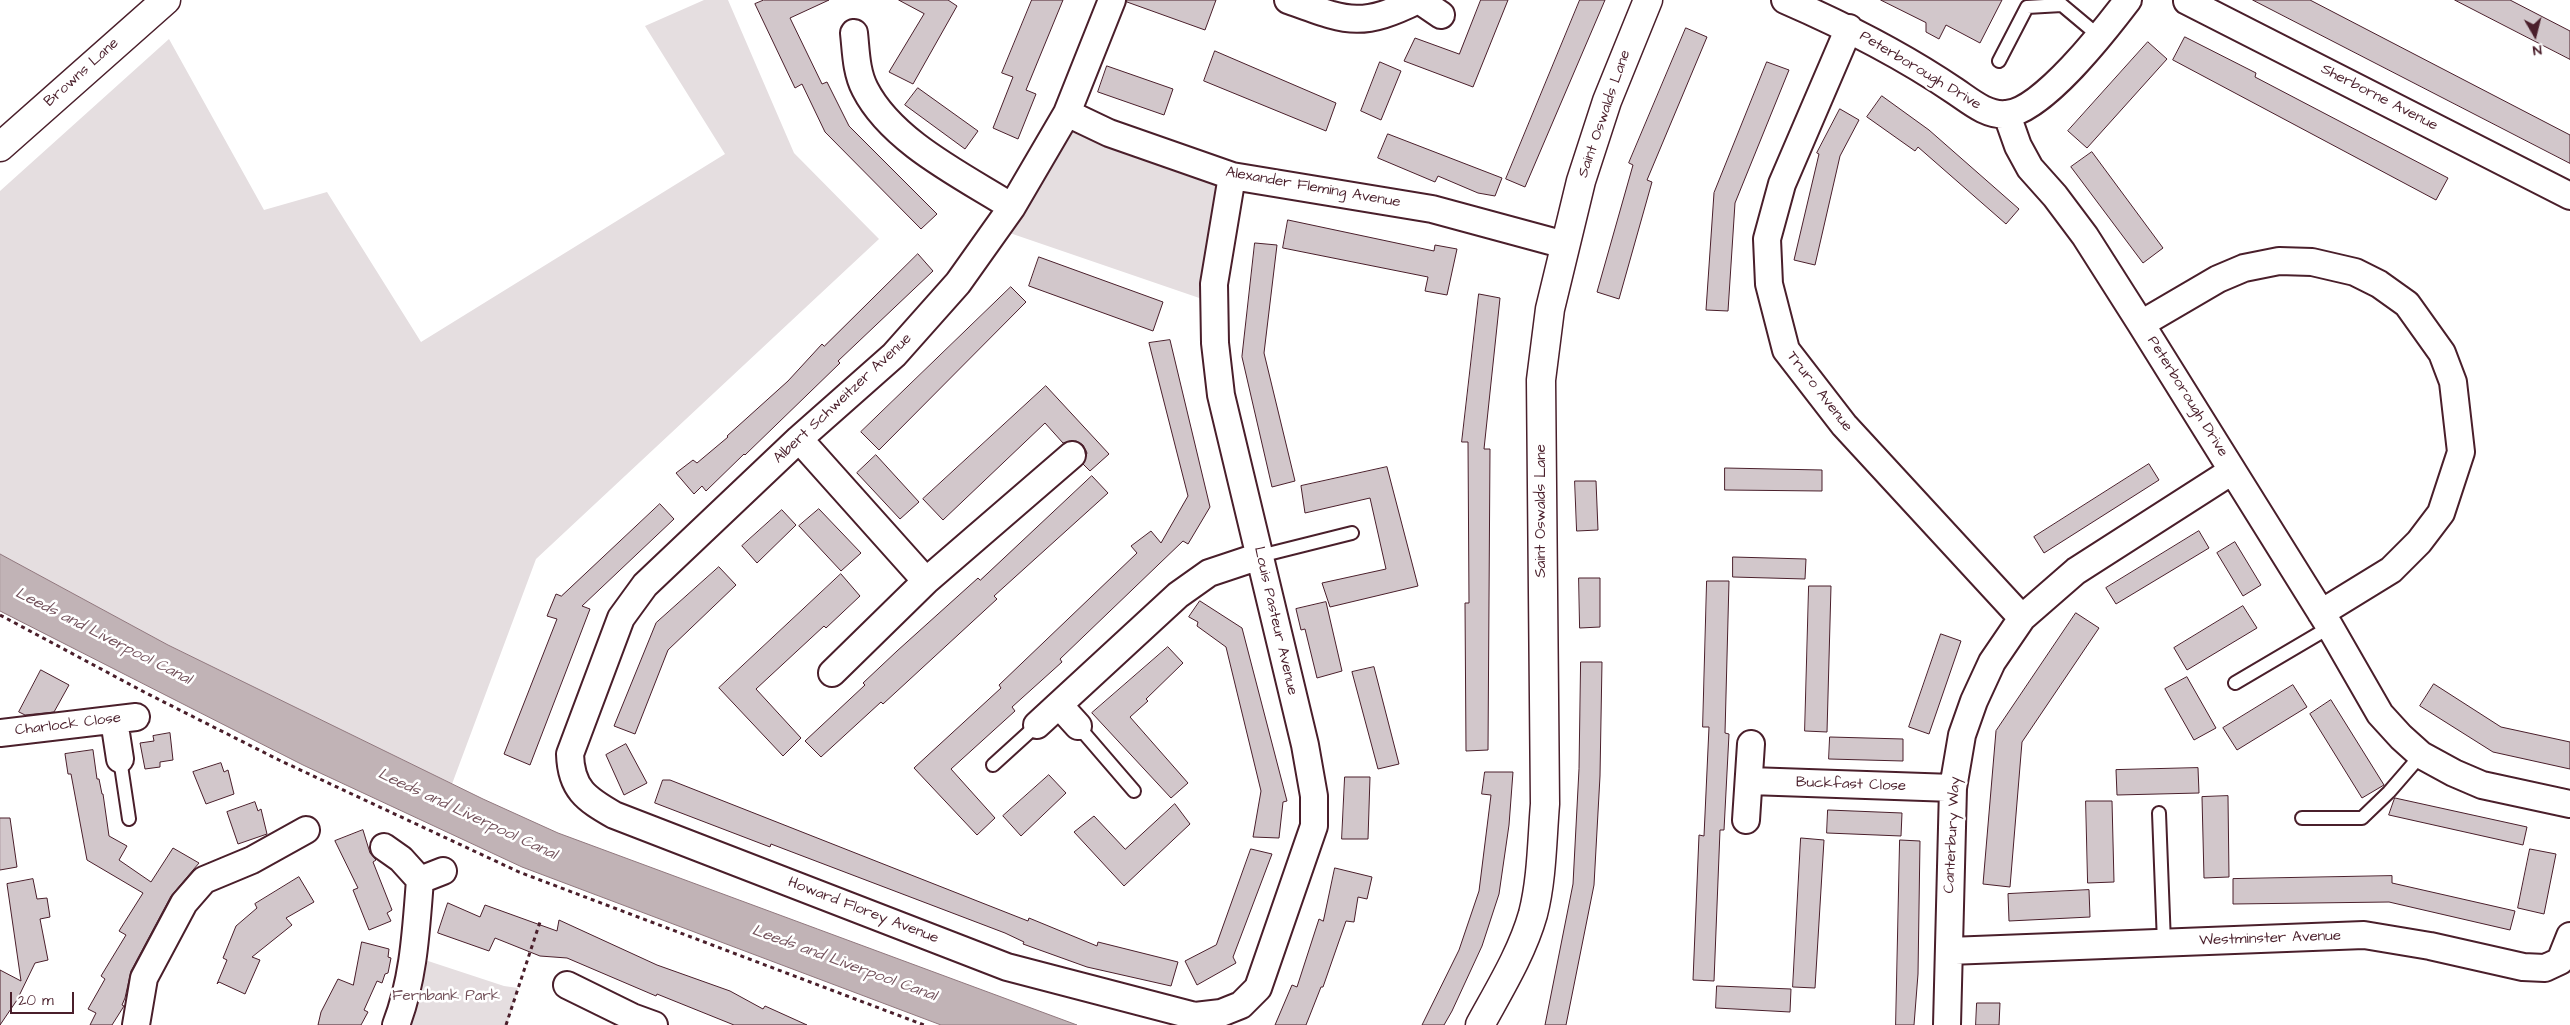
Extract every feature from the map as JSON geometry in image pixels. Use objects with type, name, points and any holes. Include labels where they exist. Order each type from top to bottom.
[{"type":"street","name":"Browns Lane","points":[[0,147],[166,0]]},
{"type":"street","name":"Albert Schweitzer Avenue","points":[[570,754],[621,618],[645,586],[799,439],[894,355],[958,284],[1012,206],[1067,113],[1112,0]]},
{"type":"street","points":[[1288,0],[1350,20],[1366,20],[1394,12],[1419,0],[1441,15]]},
{"type":"street","name":"Saint Oswalds Lane","points":[[1480,1025],[1520,946],[1533,914],[1540,871],[1545,804],[1541,380],[1550,309],[1582,181],[1607,101],[1648,0]]},
{"type":"street","name":"Peterborough Drive","points":[[1785,0],[1849,28],[1925,71],[1990,112],[2007,115],[2018,146],[2030,168],[2055,196],[2085,236],[2326,620],[2380,714],[2401,737],[2422,755],[2482,785],[2570,804]]},
{"type":"street","points":[[2007,115],[2028,107],[2040,99],[2099,36],[2128,0]]},
{"type":"street","name":"Sherborne Avenue","points":[[2187,1],[2570,196]]},
{"type":"street","name":"Truro Avenue","points":[[1849,28],[1782,184],[1767,239],[1769,284],[1786,350],[1844,425],[2022,618]]},
{"type":"street","points":[[854,33],[859,73],[864,88],[879,112],[908,139],[936,159],[1012,206]]},
{"type":"street","name":"Alexander Fleming Avenue","points":[[1067,113],[1108,133],[1232,176],[1432,209],[1565,245]]},
{"type":"street","name":"Louis Pasteur Avenue","points":[[1195,1016],[1220,1013],[1240,1005],[1258,988],[1314,826],[1314,796],[1305,745],[1221,395],[1215,344],[1214,284],[1232,176]]},
{"type":"street","points":[[2141,324],[2218,279],[2244,268],[2279,261],[2312,262],[2355,272],[2379,284],[2408,304],[2442,353],[2453,382],[2461,452],[2441,513],[2420,542],[2391,570],[2326,620]]},
{"type":"street","points":[[799,439],[926,581]]},
{"type":"street","points":[[832,673],[926,581],[1072,455]]},
{"type":"street","name":"Canterbury Way","points":[[1947,1025],[1953,788],[1962,735],[1974,701],[1992,662],[2022,618],[2076,571],[2232,471]]},
{"type":"street","points":[[1037,725],[1198,580],[1260,556]]},
{"type":"street","points":[[1059,705],[1078,726]]},
{"type":"street","name":"Charlock Close","points":[[0,733],[125,718],[120,759]]},
{"type":"street","points":[[1746,820],[1751,744]]},
{"type":"street","name":"Howard Florey Avenue","points":[[570,754],[570,770],[576,785],[589,800],[614,815],[1007,967],[1195,1016]]},
{"type":"street","name":"Buckfast Close","points":[[1750,781],[1953,788]]},
{"type":"street","points":[[136,1025],[144,978],[184,903],[204,880],[252,860],[306,830]]},
{"type":"street","points":[[384,847],[431,876],[410,977],[396,1025]]},
{"type":"street","name":"Westminster Avenue","points":[[1949,951],[2364,935],[2430,946],[2523,967],[2545,968],[2560,961],[2570,936]]},
{"type":"street","points":[[567,985],[639,1022]]},
{"type":"lane","points":[[1999,61],[2027,7],[2063,2],[2099,36]]},
{"type":"lane","points":[[1260,556],[1352,533]]},
{"type":"lane","points":[[2235,682],[2326,620]]},
{"type":"lane","points":[[993,765],[1037,725]]},
{"type":"lane","points":[[1078,726],[1134,790]]},
{"type":"lane","points":[[2302,818],[2362,818],[2422,755]]},
{"type":"lane","points":[[120,759],[129,819]]},
{"type":"lane","points":[[2159,814],[2164,943]]},
{"type":"path","points":[[0,615],[138,689],[279,760],[519,872],[924,1025]]},
{"type":"path","points":[[506,1025],[541,919]]},
{"type":"green space","points":[[704,0],[728,0],[794,153],[879,239],[536,559],[452,784],[168,645],[0,554],[0,191],[169,39],[264,210],[327,192],[421,342],[725,154],[645,26]]},
{"type":"green space","points":[[1068,118],[1224,180],[1211,302],[1001,230]]},
{"type":"green space","name":"Fernbank Park","points":[[425,960],[504,986],[518,988],[507,1025],[407,1025]]},
{"type":"water","name":"Leeds and Liverpool Canal","points":[[0,554],[168,645],[483,799],[558,833],[1077,1025],[941,1025],[522,867],[303,765],[0,611]]},
{"type":"building","points":[[764,0],[829,0],[790,18],[822,84],[827,82],[849,126],[937,214],[921,229],[825,132],[802,84],[795,88],[755,4]]},
{"type":"building","points":[[899,0],[948,0],[957,6],[913,84],[889,72],[924,14]]},
{"type":"building","points":[[1032,0],[1063,0],[1026,90],[1036,94],[1018,139],[993,128],[1013,77],[1002,73]]},
{"type":"building","points":[[1127,0],[1216,0],[1205,30],[1127,2]]},
{"type":"building","points":[[1481,0],[1508,0],[1473,87],[1404,61],[1415,38],[1459,54]]},
{"type":"building","points":[[1580,0],[1605,0],[1525,187],[1506,179]]},
{"type":"building","points":[[1881,0],[2002,0],[1980,43],[1946,25],[1939,39],[1926,32],[1926,23]]},
{"type":"building","points":[[2253,0],[2310,0],[2570,135],[2570,163]]},
{"type":"building","points":[[2455,0],[2510,0],[2570,31],[2570,59]]},
{"type":"building","points":[[1686,28],[1707,37],[1647,180],[1652,182],[1619,299],[1597,292],[1633,165],[1629,163]]},
{"type":"building","points":[[2185,37],[2256,73],[2255,77],[2448,178],[2436,200],[2173,60]]},
{"type":"building","points":[[2148,42],[2167,59],[2087,148],[2068,131]]},
{"type":"building","points":[[1215,51],[1336,103],[1326,131],[1204,81]]},
{"type":"building","points":[[1380,62],[1401,71],[1381,120],[1361,111]]},
{"type":"building","points":[[1767,62],[1789,70],[1735,203],[1728,311],[1706,310],[1714,193]]},
{"type":"building","points":[[1107,66],[1173,89],[1164,115],[1098,92]]},
{"type":"building","points":[[918,88],[978,131],[965,149],[905,105]]},
{"type":"building","points":[[1882,96],[1929,130],[2019,209],[2006,224],[1918,147],[1915,151],[1867,117]]},
{"type":"building","points":[[1840,109],[1859,120],[1840,156],[1815,265],[1794,260],[1819,154],[1817,153]]},
{"type":"building","points":[[1388,134],[1502,178],[1495,196],[1478,193],[1438,176],[1435,182],[1378,158]]},
{"type":"building","points":[[2092,152],[2163,248],[2143,263],[2071,167]]},
{"type":"building","points":[[1288,220],[1434,251],[1435,245],[1457,249],[1447,295],[1425,291],[1428,277],[1283,248]]},
{"type":"building","points":[[1255,243],[1277,245],[1264,353],[1295,481],[1272,487],[1242,357]]},
{"type":"building","points":[[918,254],[933,271],[838,361],[840,363],[745,455],[706,491],[702,486],[694,494],[676,473],[693,460],[697,463],[728,437],[788,381],[822,344],[824,346]]},
{"type":"building","points":[[1039,257],[1163,302],[1153,331],[1029,286]]},
{"type":"building","points":[[1011,287],[1026,302],[879,450],[861,432]]},
{"type":"building","points":[[1479,294],[1500,298],[1484,449],[1490,449],[1488,750],[1466,751],[1465,603],[1469,603],[1468,442],[1462,442]]},
{"type":"building","points":[[1170,340],[1210,507],[1188,544],[1183,541],[1060,659],[1062,662],[1012,707],[1015,711],[951,769],[995,818],[977,835],[914,768],[1001,688],[999,685],[1137,553],[1131,546],[1151,531],[1161,543],[1188,496],[1149,343]]},
{"type":"building","points":[[1046,386],[1109,454],[1090,471],[1083,464],[1087,453],[1083,445],[1076,441],[1063,443],[1045,423],[943,520],[923,499]]},
{"type":"building","points":[[876,455],[919,502],[900,519],[857,473]]},
{"type":"building","points":[[2149,464],[2159,480],[2044,553],[2034,537]]},
{"type":"building","points":[[1387,467],[1418,586],[1330,607],[1322,583],[1386,569],[1370,498],[1305,513],[1301,486]]},
{"type":"building","points":[[1725,468],[1822,470],[1822,491],[1725,490]]},
{"type":"building","points":[[1092,476],[1108,493],[994,596],[997,599],[883,704],[881,702],[821,757],[805,741],[865,685],[863,683],[897,651],[978,578],[980,580]]},
{"type":"building","points":[[1575,481],[1596,481],[1598,530],[1577,531]]},
{"type":"building","points":[[660,504],[674,519],[582,606],[590,609],[530,765],[504,754],[557,619],[547,616],[556,594],[561,596]]},
{"type":"building","points":[[819,509],[861,553],[841,571],[799,526]]},
{"type":"building","points":[[782,510],[796,525],[757,563],[742,546]]},
{"type":"building","points":[[2199,531],[2209,548],[2116,604],[2106,588]]},
{"type":"building","points":[[2235,542],[2261,585],[2243,596],[2217,553]]},
{"type":"building","points":[[1733,557],[1806,559],[1805,579],[1733,577]]},
{"type":"building","points":[[719,567],[736,585],[668,650],[635,734],[614,726],[656,623]]},
{"type":"building","points":[[841,574],[860,596],[826,628],[824,626],[756,689],[801,738],[783,756],[719,688]]},
{"type":"building","points":[[1579,578],[1600,578],[1600,627],[1580,628]]},
{"type":"building","points":[[1707,581],[1729,581],[1725,733],[1729,734],[1724,830],[1720,830],[1714,981],[1693,980],[1699,835],[1704,836],[1709,727],[1703,727]]},
{"type":"building","points":[[1809,586],[1831,586],[1827,732],[1805,731]]},
{"type":"building","points":[[1200,601],[1242,628],[1287,801],[1283,802],[1279,838],[1253,837],[1261,791],[1226,647],[1197,626],[1198,622],[1189,617]]},
{"type":"building","points":[[1326,602],[1342,671],[1317,678],[1305,629],[1301,630],[1296,609]]},
{"type":"building","points":[[2243,606],[2257,628],[2187,670],[2174,648]]},
{"type":"building","points":[[2076,613],[2099,628],[2022,742],[2010,887],[1983,884],[1996,731]]},
{"type":"building","points":[[1941,634],[1961,641],[1929,734],[1909,727]]},
{"type":"building","points":[[1168,647],[1183,663],[1146,699],[1148,701],[1130,717],[1188,783],[1171,798],[1092,713]]},
{"type":"building","points":[[1581,662],[1602,662],[1600,776],[1594,885],[1566,1025],[1545,1025],[1573,884],[1579,769]]},
{"type":"building","points":[[1374,667],[1399,764],[1378,769],[1352,672]]},
{"type":"building","points":[[41,670],[69,685],[54,712],[25,715],[19,712]]},
{"type":"building","points":[[2187,677],[2216,728],[2194,740],[2165,689]]},
{"type":"building","points":[[2434,684],[2501,727],[2570,742],[2570,769],[2493,752],[2420,706]]},
{"type":"building","points":[[2293,685],[2307,707],[2237,750],[2223,728]]},
{"type":"building","points":[[2331,700],[2384,785],[2362,798],[2310,714]]},
{"type":"building","points":[[170,733],[173,760],[160,762],[160,767],[145,769],[140,743],[154,741],[153,736]]},
{"type":"building","points":[[1830,737],[1903,739],[1903,761],[1829,759]]},
{"type":"building","points":[[626,744],[647,783],[624,795],[606,755]]},
{"type":"building","points":[[93,750],[97,779],[99,779],[103,794],[109,836],[127,846],[119,860],[151,882],[173,848],[199,863],[171,896],[131,971],[122,1005],[124,1006],[112,1025],[90,1025],[96,1013],[88,1009],[105,979],[101,976],[126,935],[119,931],[143,893],[87,860],[71,774],[68,774],[65,754]]},
{"type":"building","points":[[221,763],[224,772],[228,770],[234,794],[206,804],[193,772]]},
{"type":"building","points":[[2198,768],[2199,793],[2117,795],[2116,770]]},
{"type":"building","points":[[1485,772],[1513,772],[1509,825],[1499,894],[1482,946],[1444,1025],[1422,1025],[1459,950],[1479,891],[1491,795],[1482,794]]},
{"type":"building","points":[[1049,775],[1066,793],[1021,836],[1003,816]]},
{"type":"building","points":[[1345,777],[1370,777],[1368,839],[1342,839]]},
{"type":"building","points":[[663,780],[670,780],[1028,921],[1029,918],[1097,946],[1098,942],[1178,962],[1171,986],[1087,967],[1023,944],[1024,942],[1005,933],[771,844],[770,847],[655,803]]},
{"type":"building","points":[[2228,796],[2229,877],[2204,878],[2202,797]]},
{"type":"building","points":[[2395,798],[2527,827],[2523,845],[2389,815]]},
{"type":"building","points":[[2086,801],[2112,801],[2114,882],[2088,883]]},
{"type":"building","points":[[255,802],[258,811],[261,809],[267,834],[238,844],[227,812]]},
{"type":"building","points":[[1175,804],[1190,824],[1124,886],[1074,832],[1094,816],[1125,849]]},
{"type":"building","points":[[1828,810],[1902,813],[1901,836],[1827,833]]},
{"type":"building","points":[[0,818],[10,818],[17,867],[0,870]]},
{"type":"building","points":[[363,830],[370,853],[376,860],[373,862],[392,910],[387,913],[391,921],[369,930],[353,890],[358,888],[335,841]]},
{"type":"building","points":[[1801,838],[1824,840],[1815,988],[1793,987]]},
{"type":"building","points":[[1900,840],[1920,841],[1918,974],[1914,1025],[1896,1025]]},
{"type":"building","points":[[1251,849],[1272,854],[1233,957],[1236,963],[1197,985],[1185,961],[1216,945]]},
{"type":"building","points":[[2530,849],[2556,854],[2544,914],[2518,908]]},
{"type":"building","points":[[1335,868],[1372,877],[1367,899],[1358,897],[1354,922],[1346,921],[1323,987],[1321,987],[1306,1025],[1275,1025],[1292,985],[1297,987],[1319,919],[1323,921]]},
{"type":"building","points":[[2392,876],[2392,883],[2515,911],[2510,930],[2389,902],[2233,904],[2233,879]]},
{"type":"building","points":[[299,877],[314,902],[286,918],[292,925],[252,957],[260,960],[245,994],[219,982],[217,984],[227,960],[223,958],[236,926],[257,908],[255,904]]},
{"type":"building","points":[[33,879],[37,899],[47,898],[50,917],[40,919],[48,960],[35,963],[17,1000],[0,1025],[0,970],[21,981],[7,884]]},
{"type":"building","points":[[2089,890],[2090,917],[2009,921],[2008,894]]},
{"type":"building","points":[[448,903],[480,917],[485,905],[557,931],[559,920],[657,965],[730,991],[763,1009],[765,1006],[807,1025],[734,1025],[657,994],[656,996],[567,958],[540,956],[495,938],[489,951],[438,933]]},
{"type":"building","points":[[362,942],[389,949],[388,957],[391,958],[388,973],[385,974],[382,983],[377,981],[364,1010],[368,1012],[361,1025],[318,1025],[321,1012],[338,979],[353,985]]},
{"type":"building","points":[[1717,986],[1791,989],[1790,1012],[1716,1008]]},
{"type":"building","points":[[1977,1003],[2000,1003],[1999,1025],[1976,1025]]}]
